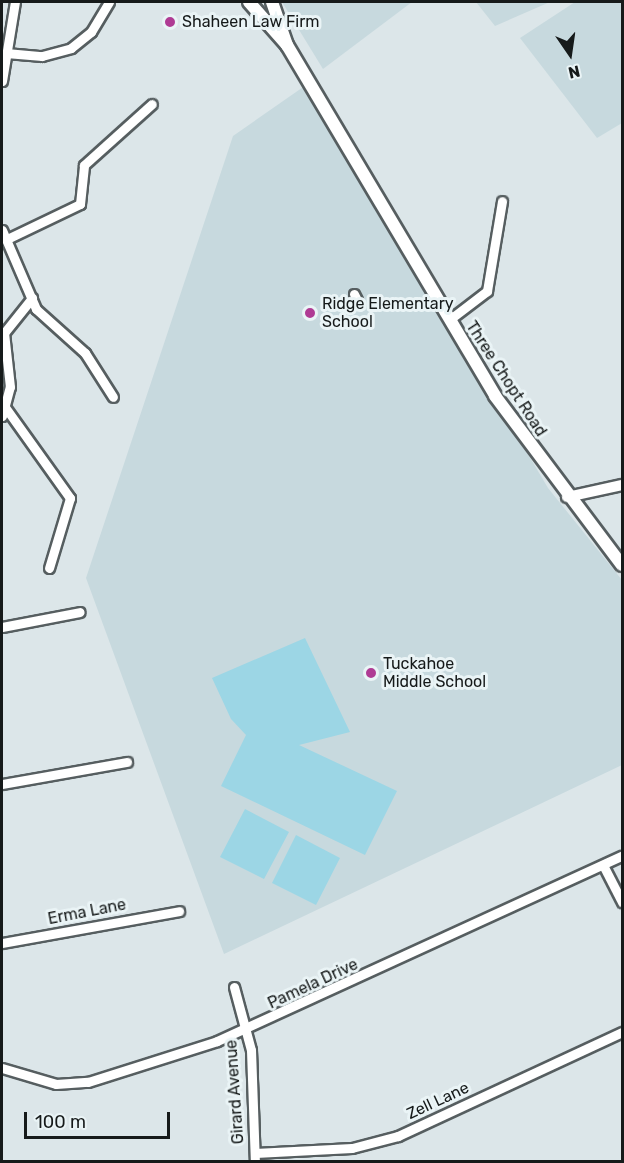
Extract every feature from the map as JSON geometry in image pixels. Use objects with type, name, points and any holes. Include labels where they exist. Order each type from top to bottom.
[{"type":"main road","name":"Three Chopt Road","points":[[249,2],[287,45],[449,320],[512,422],[567,497],[622,566]]},
{"type":"main road","name":"Three Chopt Road","points":[[272,2],[287,45]]},
{"type":"street","points":[[2,81],[15,2]]},
{"type":"street","points":[[6,53],[42,56],[71,48],[91,32],[109,2]]},
{"type":"street","points":[[7,239],[80,204],[84,165],[152,104]]},
{"type":"street","points":[[449,320],[487,291],[502,201]]},
{"type":"street","points":[[2,230],[32,298],[45,321],[85,353],[113,397]]},
{"type":"street","points":[[32,298],[4,333],[10,387],[3,412],[70,498],[49,568]]},
{"type":"street","points":[[567,497],[622,485]]},
{"type":"street","points":[[2,627],[81,612]]},
{"type":"street","points":[[2,784],[127,762]]},
{"type":"street","name":"Pamela Drive","points":[[2,1068],[56,1084],[88,1082],[246,1030],[622,856]]},
{"type":"street","points":[[603,865],[622,902]]},
{"type":"street","name":"Erma Lane","points":[[2,943],[179,911]]},
{"type":"street","name":"Girard Avenue","points":[[234,987],[246,1030],[255,1157]]},
{"type":"street","name":"Zell Lane","points":[[255,1157],[352,1148],[398,1136],[622,1032]]},
{"type":"shaded area","points":[[282,2],[412,2],[323,69]]},
{"type":"shaded area","points":[[476,2],[550,2],[495,26]]},
{"type":"shaded area","points":[[575,2],[622,2],[622,123],[597,138],[520,38]]},
{"type":"shaded area","name":"Tuckahoe Middle School","points":[[309,83],[548,488],[622,580],[622,765],[224,954],[86,578],[233,136]]},
{"type":"shaded area","points":[[305,638],[350,732],[299,745],[397,791],[365,855],[221,786],[246,735],[231,719],[212,678]]},
{"type":"shaded area","points":[[245,809],[289,832],[264,879],[220,857]]},
{"type":"shaded area","points":[[296,835],[340,858],[316,905],[272,883]]},
{"type":"place","name":"Shaheen Law Firm","points":[[170,22]]},
{"type":"place","name":"Ridge Elementary School","points":[[310,313]]},
{"type":"place","name":"Tuckahoe Middle School","points":[[371,673]]}]
